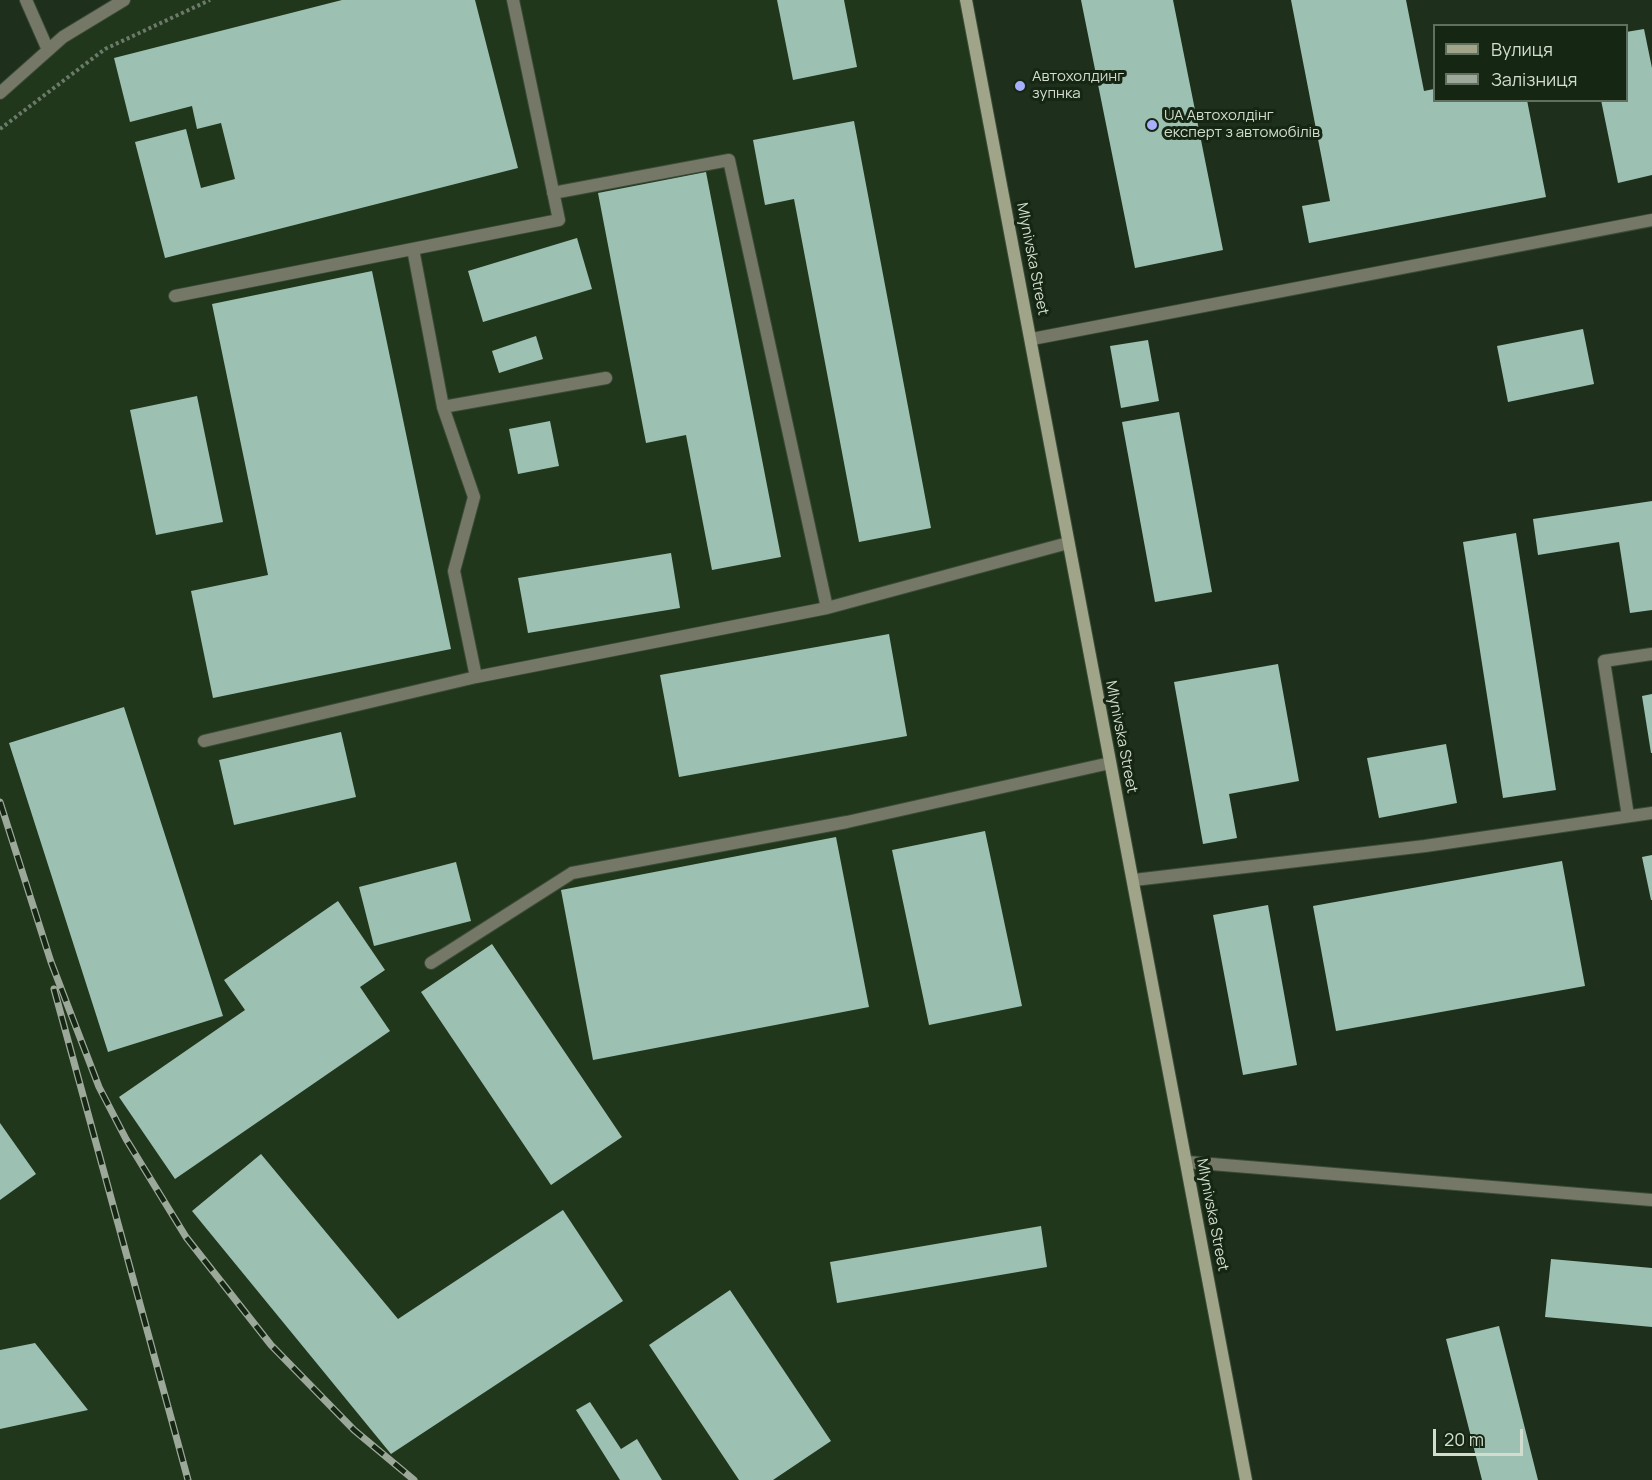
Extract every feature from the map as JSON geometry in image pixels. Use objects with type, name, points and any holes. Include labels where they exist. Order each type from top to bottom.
[{"type":"main road","name":"Mlynivska Street","points":[[966,0],[1032,339],[1068,543],[1134,880],[1246,1480]]},
{"type":"street","points":[[26,0],[48,50]]},
{"type":"street","points":[[0,93],[63,37],[124,0]]},
{"type":"street","points":[[175,296],[559,220],[513,0]]},
{"type":"street","points":[[554,193],[729,160],[827,608]]},
{"type":"street","points":[[1032,339],[1652,220]]},
{"type":"street","points":[[413,249],[443,407],[474,497],[454,571],[476,677]]},
{"type":"street","points":[[443,407],[606,378]]},
{"type":"street","points":[[204,741],[476,677],[827,608],[1068,543]]},
{"type":"street","points":[[1628,816],[1604,661],[1652,654]]},
{"type":"street","points":[[431,963],[572,873],[847,822],[1110,763]]},
{"type":"street","points":[[1134,880],[1425,846],[1652,813]]},
{"type":"street","points":[[1187,1162],[1652,1200]]},
{"type":"path","points":[[0,129],[105,50],[210,0]]},
{"type":"shaded area","points":[[124,0],[966,0],[1246,1480],[0,1480],[0,93],[63,37]]},
{"type":"building","points":[[342,0],[475,0],[518,168],[165,258],[135,142],[186,129],[201,188],[235,179],[221,123],[197,129],[192,106],[130,122],[114,58]]},
{"type":"building","points":[[777,0],[844,0],[857,67],[793,80]]},
{"type":"building","name":"UA Автохолдінг експерт з автомобілів","points":[[1081,0],[1173,0],[1223,250],[1135,268]]},
{"type":"building","points":[[1291,0],[1406,0],[1424,91],[1433,89],[1433,102],[1527,102],[1546,197],[1309,243],[1302,206],[1330,201]]},
{"type":"building","points":[[1644,29],[1652,68],[1652,175],[1618,183],[1601,102],[1628,102],[1628,32]]},
{"type":"building","points":[[854,121],[931,528],[859,542],[794,199],[765,205],[753,140]]},
{"type":"building","points":[[706,172],[781,557],[712,570],[686,435],[646,443],[598,193]]},
{"type":"building","points":[[577,238],[592,289],[483,322],[468,271]]},
{"type":"building","points":[[372,271],[451,649],[213,698],[191,591],[268,575],[212,304]]},
{"type":"building","points":[[1583,329],[1594,384],[1508,402],[1497,346]]},
{"type":"building","points":[[536,336],[543,359],[499,373],[492,351]]},
{"type":"building","points":[[1148,340],[1159,401],[1121,408],[1110,346]]},
{"type":"building","points":[[197,396],[223,522],[156,535],[130,410]]},
{"type":"building","points":[[1179,412],[1212,592],[1155,602],[1122,422]]},
{"type":"building","points":[[550,421],[559,466],[518,474],[509,429]]},
{"type":"building","points":[[1652,501],[1652,610],[1630,613],[1619,542],[1538,555],[1533,519]]},
{"type":"building","points":[[1516,533],[1556,790],[1503,798],[1463,542]]},
{"type":"building","points":[[671,553],[680,608],[528,633],[518,578]]},
{"type":"building","points":[[889,634],[907,736],[679,777],[660,675]]},
{"type":"building","points":[[1278,664],[1299,781],[1229,794],[1237,838],[1203,844],[1174,682]]},
{"type":"building","points":[[1652,694],[1652,753],[1651,753],[1642,696]]},
{"type":"building","points":[[124,707],[223,1016],[108,1052],[9,743]]},
{"type":"building","points":[[341,732],[356,797],[234,825],[219,760]]},
{"type":"building","points":[[1446,744],[1457,803],[1379,818],[1367,758]]},
{"type":"building","points":[[985,831],[1022,1006],[929,1025],[892,850]]},
{"type":"building","points":[[836,837],[869,1007],[593,1060],[561,890]]},
{"type":"building","points":[[1652,855],[1652,900],[1651,900],[1642,857]]},
{"type":"building","points":[[1562,861],[1585,986],[1336,1031],[1313,906]]},
{"type":"building","points":[[456,862],[471,921],[374,946],[359,887]]},
{"type":"building","points":[[338,901],[385,970],[360,987],[390,1031],[175,1179],[119,1097],[245,1010],[224,980]]},
{"type":"building","points":[[1268,905],[1297,1065],[1243,1075],[1213,915]]},
{"type":"building","points":[[492,944],[622,1137],[551,1185],[421,992]]},
{"type":"building","points":[[0,1123],[36,1174],[0,1200]]},
{"type":"building","points":[[261,1154],[398,1319],[563,1210],[623,1301],[391,1454],[192,1211]]},
{"type":"building","points":[[1041,1226],[1047,1267],[837,1303],[830,1262]]},
{"type":"building","points":[[1551,1259],[1652,1268],[1652,1327],[1545,1317]]},
{"type":"building","points":[[730,1290],[831,1441],[773,1480],[739,1480],[649,1345]]},
{"type":"building","points":[[1499,1326],[1538,1480],[1482,1480],[1446,1339]]},
{"type":"building","points":[[35,1343],[88,1410],[0,1429],[0,1350]]},
{"type":"building","points":[[590,1402],[621,1449],[637,1439],[662,1480],[620,1480],[576,1410]]},
{"type":"railway","points":[[0,802],[51,962],[99,1087],[126,1139],[186,1237],[271,1345],[354,1430],[414,1480]]},
{"type":"railway","points":[[54,989],[188,1480]]},
{"type":"place","name":"Автохолдинг зупнка","points":[[1020,86]]},
{"type":"place","name":"UA Автохолдінг експерт з автомобілів","points":[[1152,125]]}]
